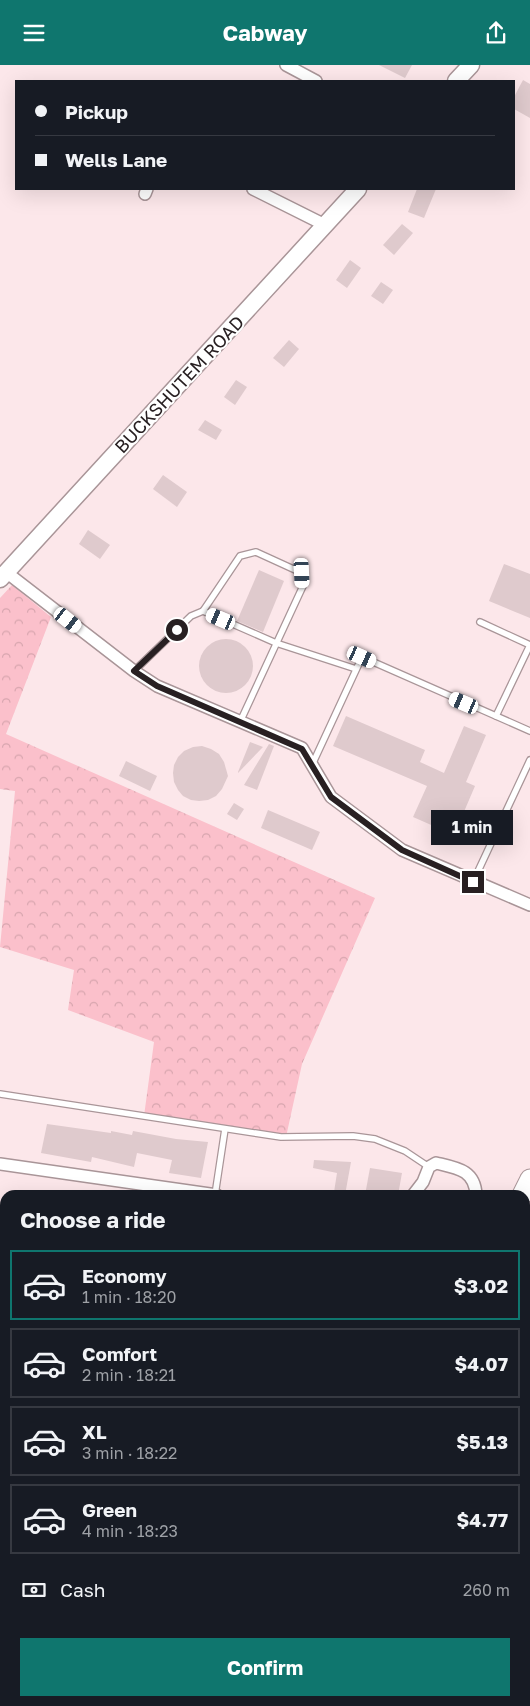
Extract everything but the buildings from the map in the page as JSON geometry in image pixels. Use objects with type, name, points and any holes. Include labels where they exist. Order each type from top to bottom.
[{"type":"main road","points":[[457,80],[471,65]]},
{"type":"main road","name":"BUCKSHUTEM ROAD","points":[[3,576],[357,190]]},
{"type":"street","points":[[286,65],[314,80]]},
{"type":"street","points":[[255,190],[325,225]]},
{"type":"street","points":[[3,576],[157,686],[302,749],[331,797],[402,850],[530,905]]},
{"type":"street","points":[[416,1190],[423,1182],[429,1167],[436,1163],[458,1169],[470,1176],[476,1185],[476,1190]]},
{"type":"street","points":[[0,1164],[181,1190]]},
{"type":"lane","points":[[134,671],[191,616],[203,611],[240,556],[256,553],[302,573],[302,586],[240,722]]},
{"type":"lane","points":[[203,611],[276,643],[356,669]]},
{"type":"lane","points":[[480,622],[530,645],[496,716]]},
{"type":"lane","points":[[312,765],[362,657],[530,731]]},
{"type":"lane","points":[[473,882],[530,760]]},
{"type":"lane","points":[[0,1094],[281,1137],[353,1135],[375,1139],[405,1151],[429,1167]]},
{"type":"lane","points":[[217,1190],[225,1129]]},
{"type":"green space","points":[[12,585],[51,617],[6,734],[375,898],[302,1064],[286,1137],[144,1116],[154,1042],[68,1010],[74,970],[0,947],[15,791],[0,789],[0,598]]},
{"type":"route","points":[[177,630],[134,671],[157,686],[302,749],[331,797],[402,850],[473,882]]}]
